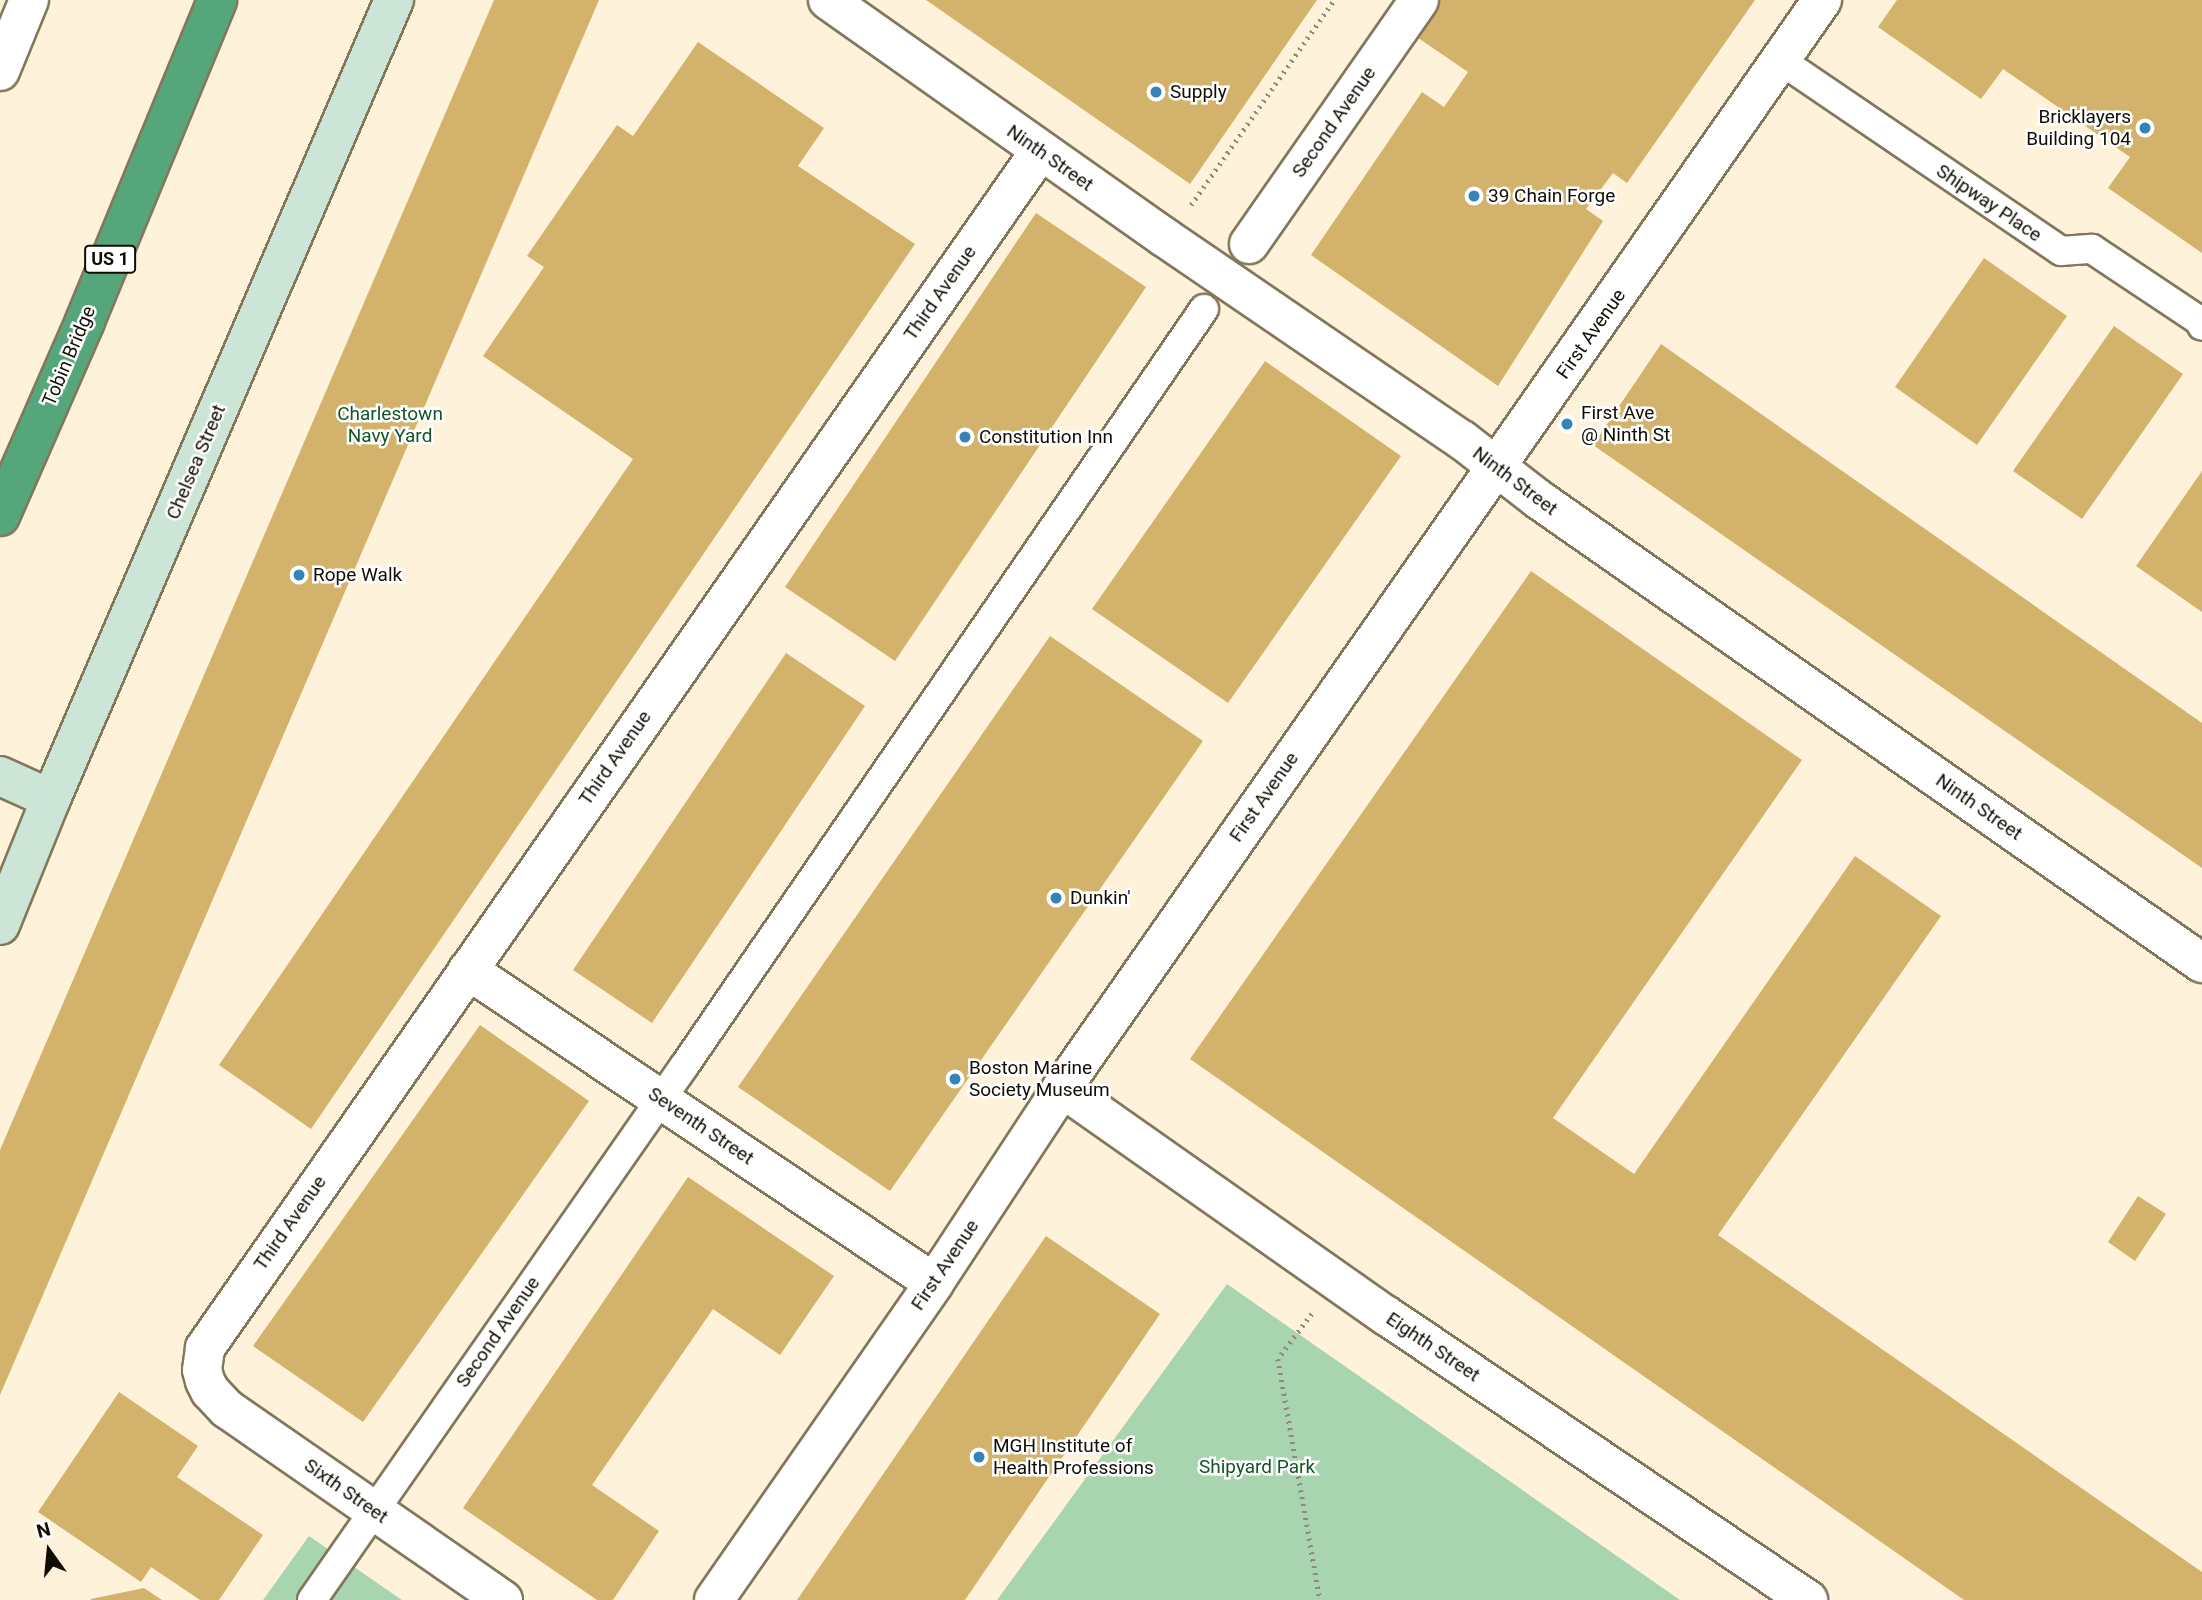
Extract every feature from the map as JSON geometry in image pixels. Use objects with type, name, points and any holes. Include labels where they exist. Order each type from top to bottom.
[{"type":"highway","name":"Tobin Bridge","points":[[0,514],[85,321],[215,0]]},
{"type":"main road","name":"Chelsea Street","points":[[0,925],[51,799],[394,0]]},
{"type":"main road","points":[[0,776],[51,799]]},
{"type":"street","points":[[0,71],[29,0]]},
{"type":"street","name":"Ninth Street","points":[[828,0],[1040,151],[1462,440],[1494,468],[2202,963]]},
{"type":"street","name":"Second Avenue","points":[[1249,244],[1419,0]]},
{"type":"street","name":"First Avenue","points":[[714,1600],[933,1283],[1062,1088],[1822,0]]},
{"type":"street","name":"Shipway Place","points":[[1780,60],[2061,251],[2092,249],[2200,321],[2202,326]]},
{"type":"street","name":"Third Avenue","points":[[202,1370],[209,1338],[1040,151]]},
{"type":"street","name":"Second Avenue","points":[[312,1600],[661,1100],[1204,309]]},
{"type":"street","name":"Seventh Street","points":[[468,970],[933,1283]]},
{"type":"street","name":"Eighth Street","points":[[1062,1088],[1387,1316],[1808,1600]]},
{"type":"street","name":"Sixth Street","points":[[202,1370],[209,1391],[227,1409],[503,1600]]},
{"type":"path","points":[[1190,206],[1334,0]]},
{"type":"path","points":[[1313,1313],[1278,1359],[1320,1600]]},
{"type":"green space","name":"Shipyard Park","points":[[1227,1284],[1680,1600],[997,1600]]},
{"type":"green space","points":[[309,1536],[402,1600],[263,1600]]},
{"type":"building","name":"Charlestown Navy Yard","points":[[494,0],[599,0],[0,1395],[0,1150]]},
{"type":"building","name":"Supply","points":[[926,0],[1317,0],[1190,184]]},
{"type":"building","name":"39 Chain Forge","points":[[1430,0],[1755,0],[1627,183],[1613,173],[1586,209],[1603,221],[1498,386],[1311,255],[1422,92],[1444,107],[1468,72],[1408,31]]},
{"type":"building","name":"Bricklayers Building 104","points":[[1897,0],[2202,0],[2202,253],[2108,188],[2130,157],[2003,69],[1981,99],[1878,27]]},
{"type":"building","points":[[698,42],[824,128],[798,166],[915,244],[311,1129],[219,1065],[633,459],[483,356],[544,267],[527,256],[617,125],[633,136]]},
{"type":"building","name":"Constitution Inn","points":[[1036,213],[1146,287],[895,661],[785,587]]},
{"type":"building","points":[[1984,258],[2067,316],[1977,445],[1895,387]]},
{"type":"building","points":[[2114,326],[2183,374],[2082,519],[2013,471]]},
{"type":"building","points":[[1661,344],[2202,723],[2202,868],[1593,445]]},
{"type":"building","points":[[1265,361],[1401,456],[1228,703],[1092,609]]},
{"type":"building","points":[[2202,471],[2202,612],[2136,566]]},
{"type":"building","points":[[1531,571],[1802,760],[1553,1118],[1634,1174],[1855,856],[1941,916],[1718,1235],[2202,1572],[2202,1600],[1964,1600],[1190,1059]]},
{"type":"building","points":[[1050,636],[1203,741],[890,1191],[738,1087]]},
{"type":"building","points":[[786,653],[865,706],[652,1023],[573,970]]},
{"type":"building","points":[[480,1025],[589,1101],[363,1422],[253,1346]]},
{"type":"building","points":[[688,1177],[834,1276],[780,1355],[713,1309],[592,1485],[659,1531],[613,1600],[597,1600],[463,1508]]},
{"type":"building","points":[[2138,1196],[2166,1214],[2135,1261],[2108,1242]]},
{"type":"building","name":"MGH Institute of Health Professions","points":[[1046,1236],[1160,1314],[965,1600],[797,1600]]},
{"type":"building","points":[[119,1392],[198,1446],[177,1477],[263,1535],[219,1600],[200,1600],[151,1567],[141,1582],[38,1512]]},
{"type":"building","points":[[144,1588],[162,1600],[91,1600],[91,1599]]},
{"type":"place","name":"Supply","points":[[1156,92]]},
{"type":"place","name":"Bricklayers Building 104","points":[[2145,128]]},
{"type":"place","name":"39 Chain Forge","points":[[1474,196]]},
{"type":"place","name":"First Ave @ Ninth St","points":[[1567,424]]},
{"type":"place","name":"Constitution Inn","points":[[965,437]]},
{"type":"place","name":"Rope Walk","points":[[299,575]]},
{"type":"place","name":"Dunkin'","points":[[1056,898]]},
{"type":"place","name":"Boston Marine Society Museum","points":[[955,1079]]},
{"type":"place","name":"MGH Institute of Health Professions","points":[[979,1457]]}]
